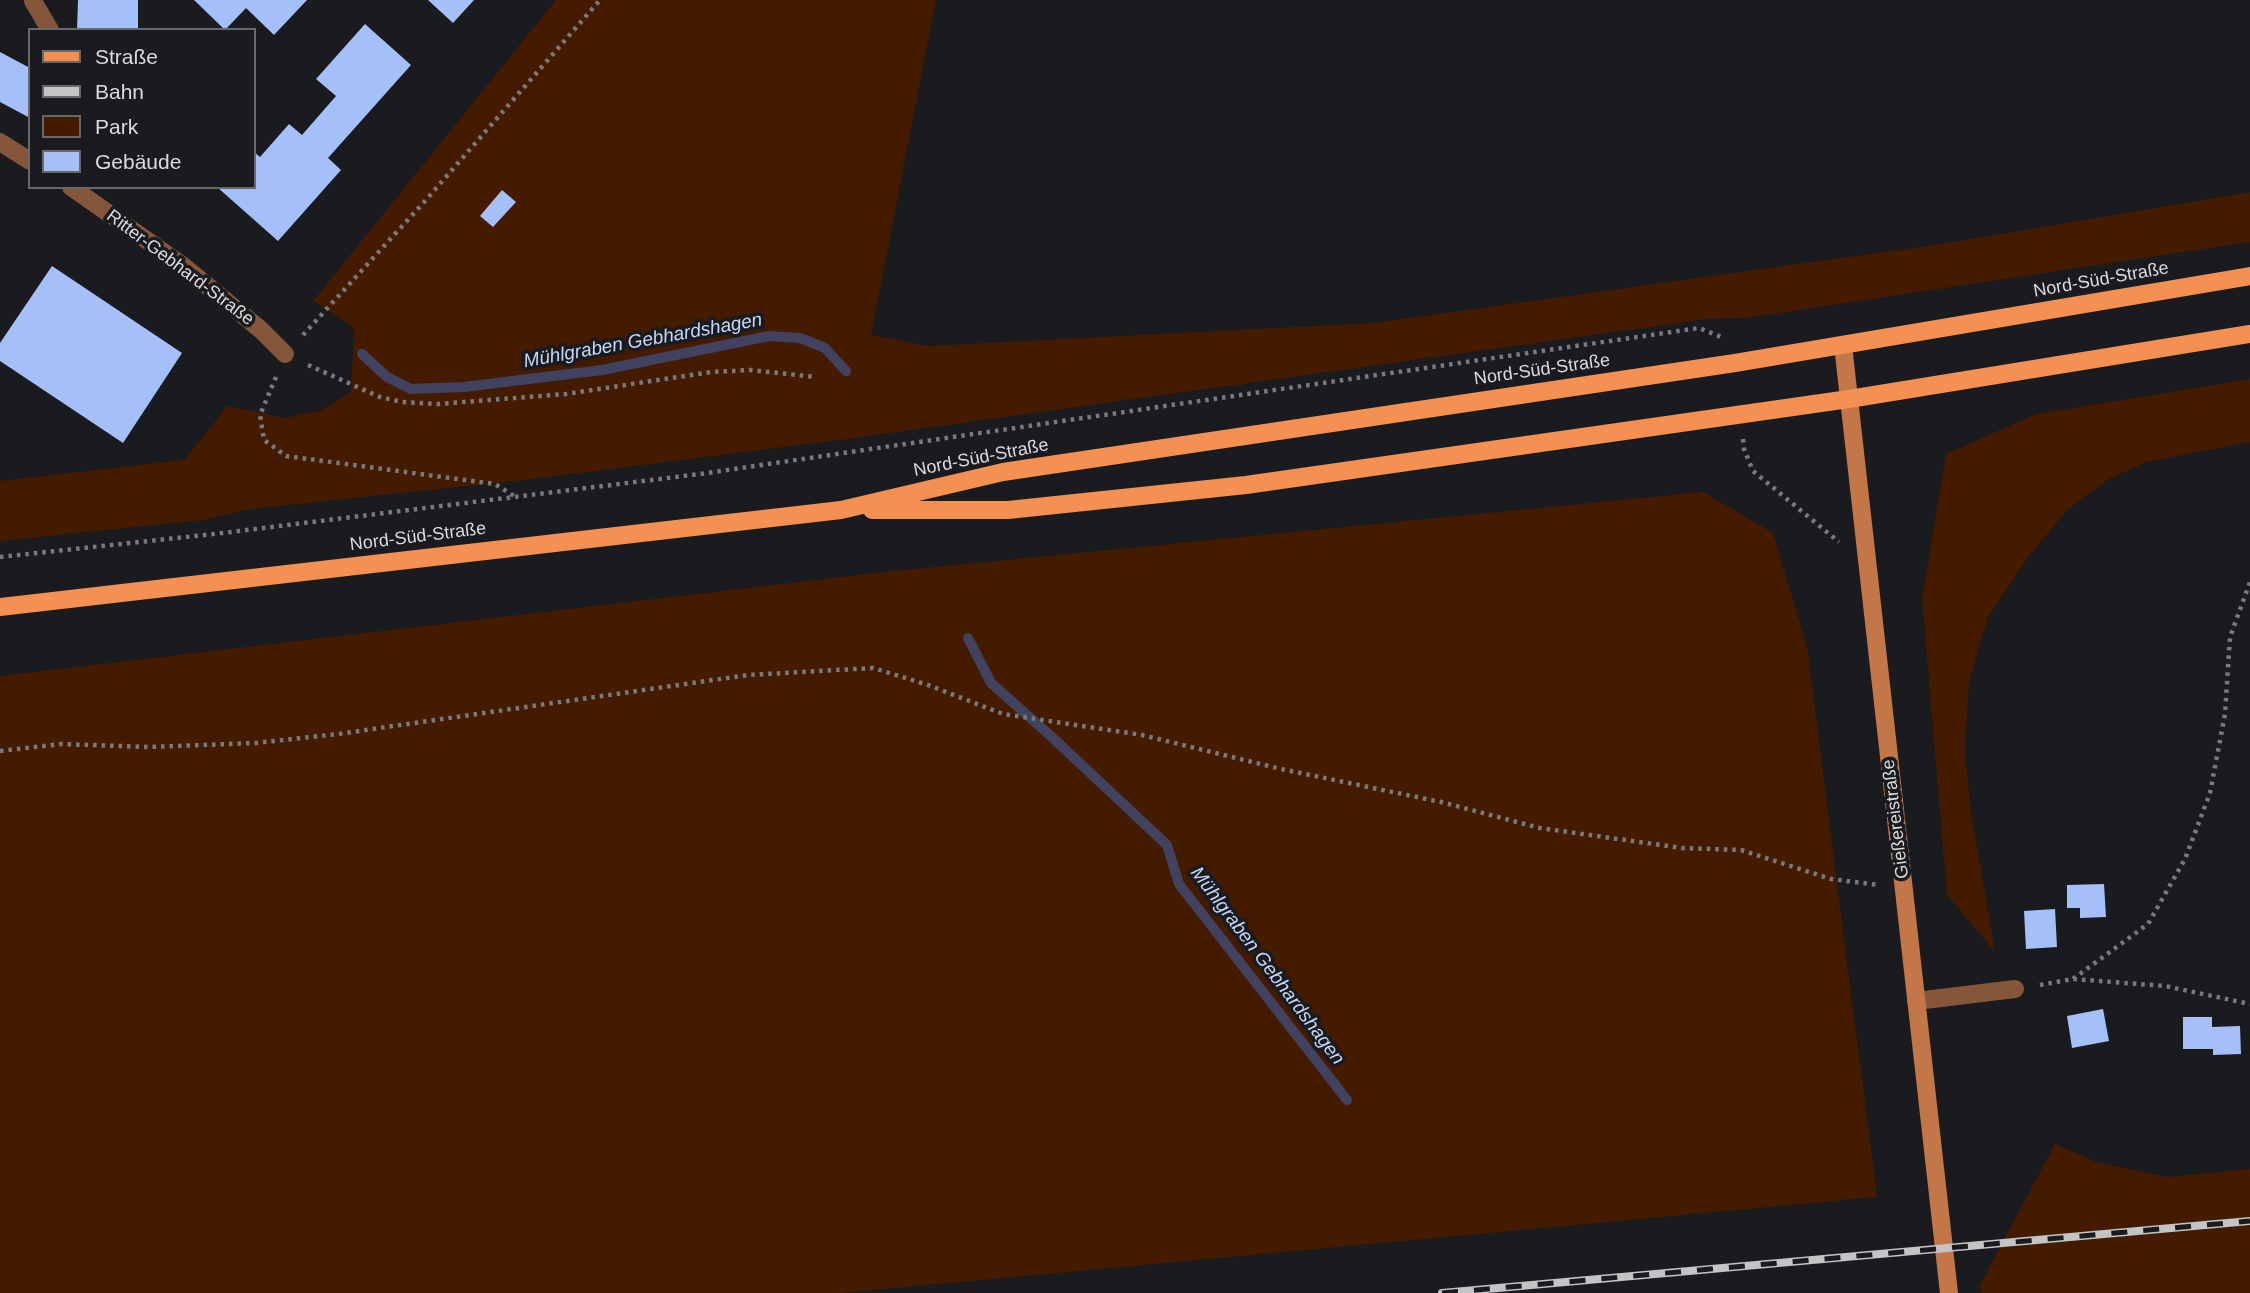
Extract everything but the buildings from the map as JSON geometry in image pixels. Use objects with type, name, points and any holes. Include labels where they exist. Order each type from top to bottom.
[{"type":"main road","name":"Nord-Süd-Straße","points":[[841,510],[1003,472],[1843,345],[2250,276]]},
{"type":"main road","name":"Nord-Süd-Straße","points":[[0,607],[841,510],[1008,510],[1246,485],[1849,399],[2250,334]]},
{"type":"main road","name":"Gießereistraße","points":[[1843,345],[1949,1293]]},
{"type":"street","points":[[33,1],[49,28]]},
{"type":"street","points":[[0,142],[28,160]]},
{"type":"street","name":"Ritter-Gebhard-Straße","points":[[74,189],[182,265],[261,330],[285,354]]},
{"type":"street","points":[[1916,1001],[2015,989]]},
{"type":"path","points":[[515,497],[495,484],[286,456],[264,440],[260,415],[285,354],[425,201],[600,0]]},
{"type":"path","points":[[0,557],[714,472],[1699,328],[1733,342]]},
{"type":"path","points":[[285,354],[380,397],[402,402],[438,404],[566,394],[712,372],[750,370],[816,377]]},
{"type":"path","points":[[1744,449],[1753,471],[1867,565]]},
{"type":"path","points":[[2073,979],[2148,924],[2185,859],[2210,793],[2225,714],[2230,637],[2250,582]]},
{"type":"path","points":[[0,751],[61,744],[148,747],[256,743],[338,734],[748,675],[873,668],[928,685],[1003,714],[1142,736],[1281,769],[1441,802],[1540,828],[1682,848],[1741,850],[1831,879],[1904,889]]},
{"type":"path","points":[[2015,989],[2073,979],[2165,986],[2250,1004]]},
{"type":"green space","points":[[556,0],[936,0],[871,335],[928,346],[1374,323],[1942,244],[2250,192],[2250,242],[1745,318],[1708,319],[847,439],[523,480],[250,509],[203,520],[0,541],[0,481],[184,460],[228,406],[285,418],[320,411],[351,392],[354,327],[313,301]]},
{"type":"green space","points":[[2250,379],[2250,442],[2146,462],[2107,480],[2067,510],[2028,557],[1988,617],[1969,682],[1965,748],[1970,806],[1995,952],[1947,895],[1922,598],[1946,454],[2036,414]]},
{"type":"green space","points":[[1703,492],[1773,533],[1807,647],[1877,1197],[841,1293],[0,1293],[0,676],[884,572]]},
{"type":"green space","points":[[2055,1144],[2096,1162],[2167,1177],[2250,1169],[2250,1293],[1981,1293],[1980,1285]]},
{"type":"waterway","name":"Mühlgraben Gebhardshagen","points":[[362,354],[387,377],[411,389],[464,387],[602,370],[769,336],[800,338],[825,348],[846,371]]},
{"type":"waterway","name":"Mühlgraben Gebhardshagen","points":[[968,638],[991,683],[1167,845],[1179,884],[1347,1100]]},
{"type":"railway","points":[[1442,1293],[2250,1221]]}]
